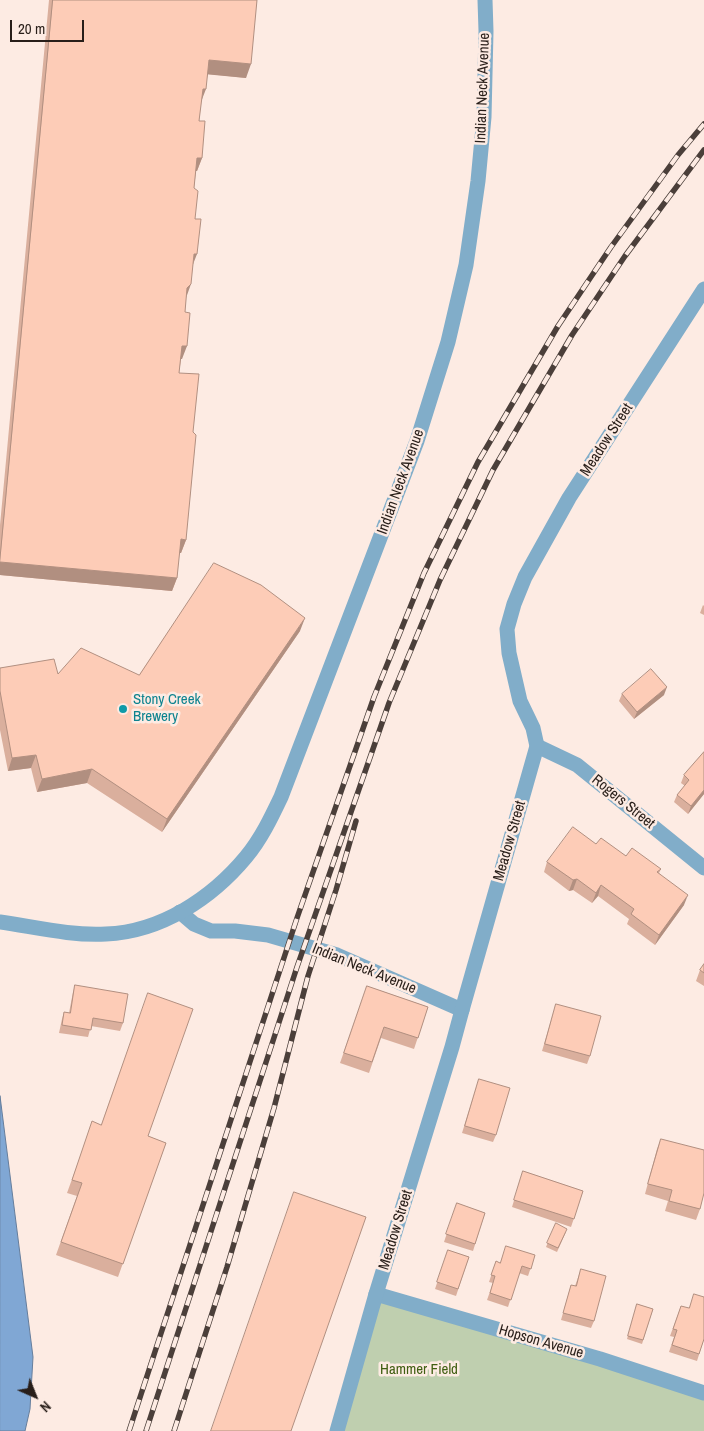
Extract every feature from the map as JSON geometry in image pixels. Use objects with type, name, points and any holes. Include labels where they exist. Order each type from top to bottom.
[{"type":"street","name":"Indian Neck Avenue","points":[[0,922],[71,933],[107,934],[134,930],[159,922],[180,912],[215,888],[247,856],[265,829],[281,798],[417,441],[448,342],[466,264],[478,181],[484,117],[485,0]]},
{"type":"street","name":"Meadow Street","points":[[337,1431],[376,1294],[452,1047],[537,746],[533,728],[520,701],[509,652],[508,629],[514,604],[525,577],[569,498],[704,288]]},
{"type":"street","name":"Rogers Street","points":[[537,746],[577,765],[704,868]]},
{"type":"street","name":"Indian Neck Avenue","points":[[180,912],[194,924],[211,931],[268,934],[337,955],[462,1010]]},
{"type":"street","name":"Hopson Avenue","points":[[376,1294],[600,1359],[704,1393]]},
{"type":"green space","name":"Hammer Field","points":[[376,1294],[704,1393],[704,1431],[337,1431]]},
{"type":"water","points":[[0,1096],[33,1357],[30,1409],[25,1431],[0,1431]]},
{"type":"building","points":[[53,0],[257,0],[251,64],[209,60],[206,89],[203,89],[199,121],[205,121],[202,158],[197,158],[194,188],[198,191],[195,219],[201,219],[197,254],[194,254],[191,284],[187,288],[185,312],[190,313],[187,346],[182,346],[179,373],[199,374],[193,432],[196,435],[186,540],[181,539],[177,578],[0,562]]},
{"type":"building","name":"Stony Creek Brewery","points":[[214,563],[261,585],[305,618],[167,819],[92,769],[42,779],[36,755],[12,758],[0,691],[0,668],[54,659],[58,674],[81,648],[139,675]]},
{"type":"building","points":[[651,669],[667,687],[637,712],[622,694]]},
{"type":"building","points":[[704,752],[704,790],[691,806],[677,795],[689,780],[684,775]]},
{"type":"building","points":[[573,827],[596,844],[601,838],[626,856],[632,848],[661,869],[657,872],[688,895],[659,935],[631,914],[634,909],[601,885],[596,893],[577,879],[573,880],[547,862]]},
{"type":"building","points":[[704,964],[704,973],[700,970]]},
{"type":"building","points":[[75,985],[128,994],[123,1023],[93,1018],[91,1030],[62,1025],[64,1012],[70,1013]]},
{"type":"building","points":[[367,986],[428,1007],[418,1038],[384,1027],[372,1062],[344,1053]]},
{"type":"building","points":[[148,993],[193,1009],[148,1136],[166,1143],[123,1264],[61,1242],[82,1183],[72,1180],[92,1121],[101,1125]]},
{"type":"building","points":[[556,1004],[601,1016],[590,1056],[545,1044]]},
{"type":"building","points":[[479,1079],[510,1088],[496,1135],[465,1126]]},
{"type":"building","points":[[661,1139],[704,1150],[704,1193],[700,1209],[669,1201],[672,1190],[648,1184]]},
{"type":"building","points":[[523,1171],[583,1191],[574,1219],[514,1200]]},
{"type":"building","points":[[294,1192],[366,1217],[291,1431],[211,1431]]},
{"type":"building","points":[[457,1203],[485,1213],[475,1244],[446,1234]]},
{"type":"building","points":[[556,1223],[567,1229],[558,1248],[547,1243]]},
{"type":"building","points":[[506,1246],[535,1255],[531,1269],[522,1266],[511,1300],[490,1293],[495,1276],[491,1275],[496,1261],[500,1263]]},
{"type":"building","points":[[448,1250],[469,1257],[458,1289],[437,1282]]},
{"type":"building","points":[[581,1269],[606,1276],[594,1321],[563,1313],[571,1285],[576,1286]]},
{"type":"building","points":[[694,1294],[704,1297],[704,1339],[699,1354],[672,1345],[677,1330],[673,1329],[681,1306],[689,1308]]},
{"type":"building","points":[[637,1304],[653,1309],[643,1340],[628,1336]]},
{"type":"railway","points":[[129,1431],[297,918],[374,697],[424,573],[478,462],[558,326],[611,247],[678,155],[704,124]]},
{"type":"railway","points":[[146,1431],[297,967],[389,703],[440,580],[493,470],[572,335],[625,256],[704,150]]},
{"type":"railway","points":[[174,1431],[227,1267],[274,1108],[308,976],[356,821]]},
{"type":"place","name":"Stony Creek Brewery","points":[[123,709]]}]
